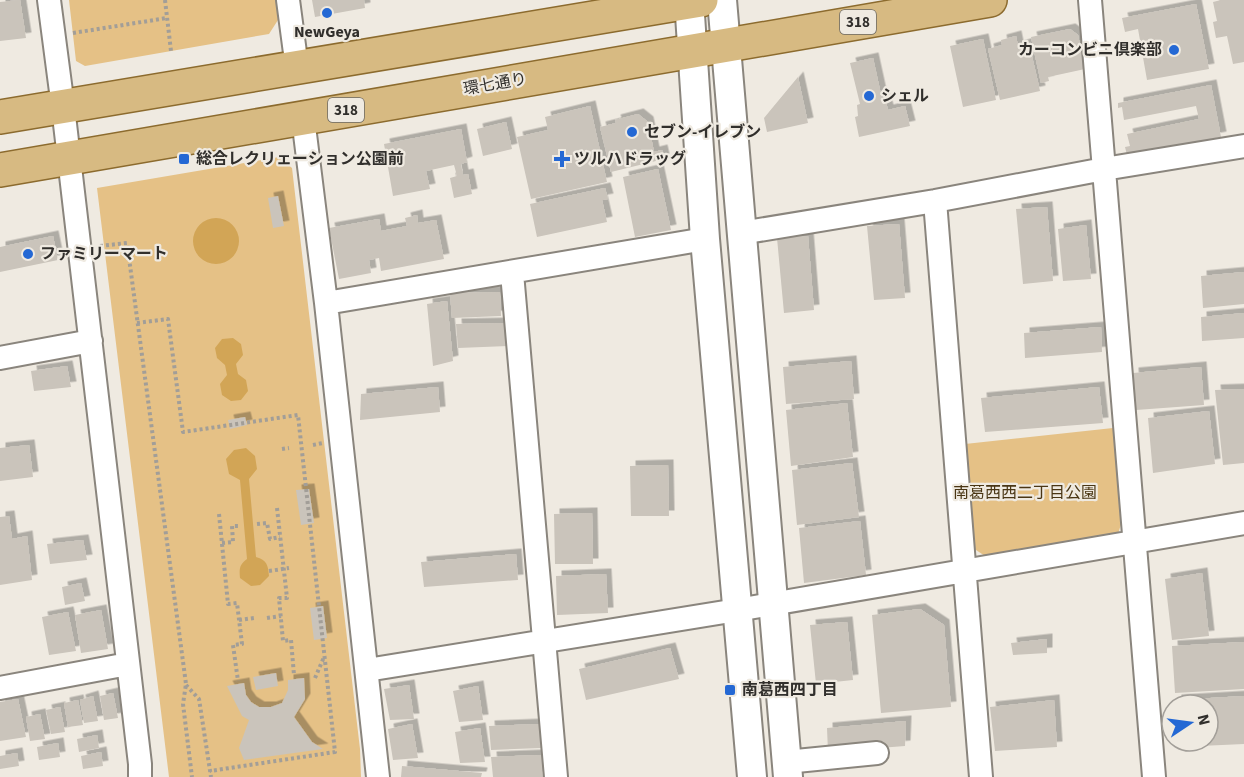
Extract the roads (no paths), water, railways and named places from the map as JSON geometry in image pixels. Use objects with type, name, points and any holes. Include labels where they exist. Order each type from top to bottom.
[{"type":"main road","name":"環七通り","points":[[0,170],[990,0]]},
{"type":"main road","points":[[0,117],[693,1]]},
{"type":"street","points":[[49,0],[91,341],[140,777]]},
{"type":"street","points":[[288,0],[297,68]]},
{"type":"street","points":[[722,0],[787,770],[877,753]]},
{"type":"street","points":[[1090,0],[1154,777]]},
{"type":"street","points":[[693,1],[692,51],[705,239],[752,777]]},
{"type":"street","points":[[303,118],[326,303],[378,777]]},
{"type":"street","points":[[741,232],[935,201],[1104,169],[1244,146]]},
{"type":"street","points":[[935,201],[981,777]]},
{"type":"street","points":[[326,303],[705,239]]},
{"type":"street","points":[[512,273],[556,777]]},
{"type":"street","points":[[0,358],[91,341]]},
{"type":"street","points":[[367,670],[737,610],[1244,523]]},
{"type":"street","points":[[0,687],[128,664]]},
{"type":"place","name":"NewGeya","points":[[327,13]]},
{"type":"place","name":"カーコンビニ倶楽部","points":[[1174,50]]},
{"type":"place","name":"シェル","points":[[869,96]]},
{"type":"place","name":"セブン-イレブン","points":[[632,132]]},
{"type":"place","name":"総合レクリェーション公園前","points":[[184,159]]},
{"type":"place","name":"ツルハドラッグ","points":[[562,159]]},
{"type":"place","name":"ファミリーマート","points":[[28,254]]},
{"type":"place","name":"南葛西四丁目","points":[[730,690]]},
{"type":"park label","name":"南葛西西二丁目公園","points":[[1025,493]]}]
